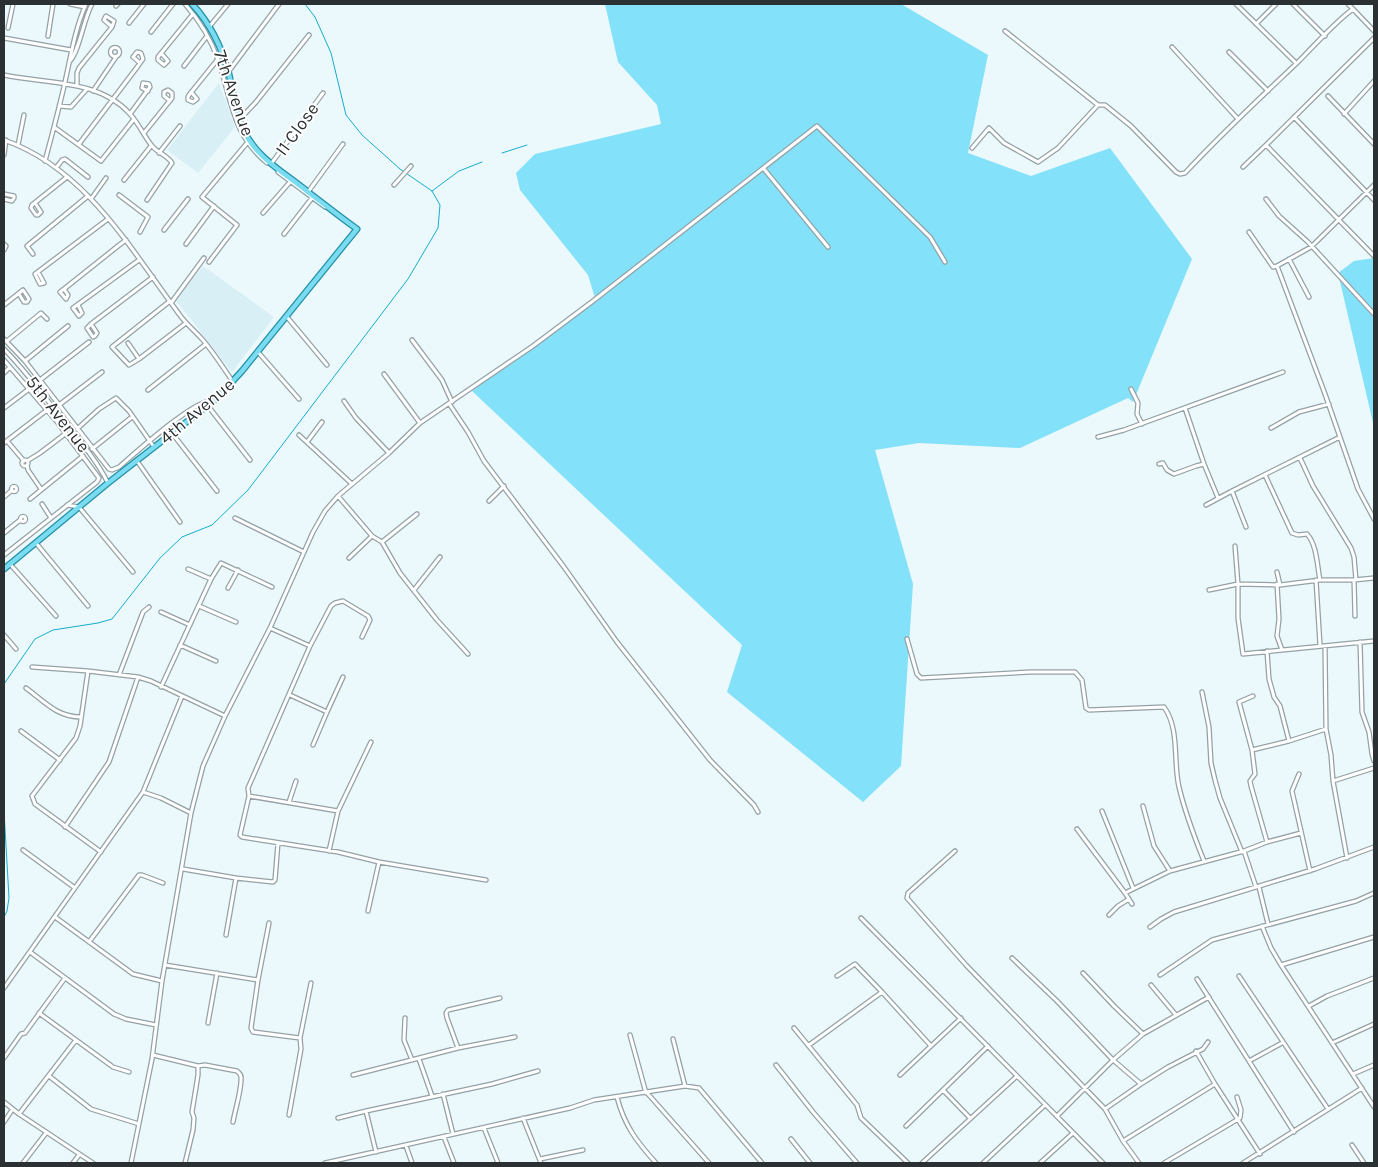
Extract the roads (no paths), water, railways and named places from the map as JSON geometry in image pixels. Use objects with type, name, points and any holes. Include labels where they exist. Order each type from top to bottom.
[{"type":"main road","name":"7th Avenue","points":[[192,4],[210,27],[219,46],[228,71],[240,119],[250,142],[271,165],[357,229]]},
{"type":"main road","name":"4th Avenue","points":[[4,569],[108,483],[213,402],[258,352],[357,229]]},
{"type":"street","points":[[8,28],[13,4]]},
{"type":"street","points":[[48,36],[53,4]]},
{"type":"street","points":[[45,161],[65,83],[71,50],[86,5],[70,4]]},
{"type":"street","points":[[69,61],[74,55],[92,4]]},
{"type":"street","points":[[129,23],[144,4]]},
{"type":"street","points":[[151,32],[173,4]]},
{"type":"street","points":[[185,4],[208,36],[218,59],[236,120],[247,143],[260,157],[290,182],[336,214]]},
{"type":"street","points":[[210,27],[228,4]]},
{"type":"street","points":[[228,71],[280,4]]},
{"type":"street","points":[[1236,4],[1296,63]]},
{"type":"street","points":[[1256,24],[1276,4]]},
{"type":"street","points":[[1293,4],[1325,36]]},
{"type":"street","points":[[1348,4],[1374,31]]},
{"type":"street","points":[[972,148],[989,128],[1004,143],[1038,162],[1058,148],[1098,106],[1105,105],[1131,126],[1180,174],[1185,172],[1353,9]]},
{"type":"street","points":[[161,54],[193,14]]},
{"type":"street","points":[[77,86],[77,73],[112,27]]},
{"type":"street","points":[[1005,31],[1098,106]]},
{"type":"street","points":[[240,119],[256,102],[309,35]]},
{"type":"street","points":[[184,66],[208,36]]},
{"type":"street","points":[[4,38],[71,50]]},
{"type":"street","points":[[1244,167],[1374,38]]},
{"type":"street","points":[[1172,47],[1238,119]]},
{"type":"street","points":[[1229,52],[1268,91]]},
{"type":"street","points":[[93,90],[116,57]]},
{"type":"street","points":[[191,92],[218,59]]},
{"type":"street","points":[[79,144],[140,64]]},
{"type":"street","points":[[4,75],[65,83],[93,90],[113,99],[130,114],[151,146],[172,161],[147,200]]},
{"type":"street","points":[[1344,114],[1374,81]]},
{"type":"street","points":[[59,106],[71,107],[87,89]]},
{"type":"street","points":[[130,114],[148,91]]},
{"type":"street","name":"I1 Close","points":[[271,165],[323,93]]},
{"type":"street","points":[[1328,96],[1374,144]]},
{"type":"street","points":[[144,133],[170,101]]},
{"type":"street","points":[[18,145],[24,115]]},
{"type":"street","points":[[1294,117],[1374,200]]},
{"type":"street","points":[[54,127],[101,161],[134,119]]},
{"type":"street","points":[[159,153],[180,126]]},
{"type":"street","points":[[132,1163],[153,1055],[162,981],[183,869],[191,813],[203,766],[225,716],[270,628],[304,552],[325,511],[338,496],[390,453],[420,423],[533,346],[594,301],[817,126],[930,237],[945,262]]},
{"type":"street","points":[[4,155],[5,140],[18,145],[56,168],[90,197],[126,240],[170,302],[186,323],[206,344],[233,382]]},
{"type":"street","points":[[209,262],[237,225],[202,197],[247,143]]},
{"type":"street","points":[[308,192],[343,144]]},
{"type":"street","points":[[1266,145],[1374,256]]},
{"type":"street","points":[[124,180],[151,146]]},
{"type":"street","points":[[56,168],[65,159],[88,176]]},
{"type":"street","points":[[394,185],[411,166]]},
{"type":"street","points":[[764,169],[828,247]]},
{"type":"street","points":[[35,203],[67,176]]},
{"type":"street","points":[[33,254],[27,246],[90,197],[106,178]]},
{"type":"street","points":[[263,214],[290,182]]},
{"type":"street","points":[[1249,232],[1273,267],[1277,266],[1311,247],[1374,186]]},
{"type":"street","points":[[4,194],[14,196],[14,198],[12,202],[4,199]]},
{"type":"street","points":[[119,195],[148,217],[140,232]]},
{"type":"street","points":[[284,234],[312,198]]},
{"type":"street","points":[[164,230],[188,199]]},
{"type":"street","points":[[1266,199],[1279,216],[1308,242],[1374,314]]},
{"type":"street","points":[[186,244],[214,206]]},
{"type":"street","points":[[38,272],[108,219]]},
{"type":"street","points":[[64,289],[126,240]]},
{"type":"street","points":[[4,244],[6,246],[4,250]]},
{"type":"street","points":[[186,323],[139,359],[128,365],[112,347],[170,302],[204,258]]},
{"type":"street","points":[[1289,259],[1309,297]]},
{"type":"street","points":[[78,305],[139,260]]},
{"type":"street","points":[[1277,266],[1329,404],[1358,489],[1374,519]]},
{"type":"street","points":[[91,324],[153,277]]},
{"type":"street","points":[[4,305],[19,294]]},
{"type":"street","points":[[48,319],[41,313],[5,340],[25,361],[77,429],[86,443],[86,451]]},
{"type":"street","points":[[286,317],[327,364]]},
{"type":"street","points":[[25,361],[68,326]]},
{"type":"street","points":[[412,340],[442,380],[451,403],[484,462],[504,486],[622,648],[710,760],[754,805],[758,812]]},
{"type":"street","points":[[40,380],[89,342]]},
{"type":"street","points":[[128,343],[139,359]]},
{"type":"street","points":[[148,390],[206,344]]},
{"type":"street","name":"5th Avenue","points":[[4,349],[24,370],[95,460],[108,483]]},
{"type":"street","points":[[258,352],[299,399]]},
{"type":"street","points":[[4,360],[84,456],[98,480],[4,555]]},
{"type":"street","points":[[4,373],[10,367]]},
{"type":"street","points":[[59,405],[102,372]]},
{"type":"street","points":[[1098,437],[1142,424],[1283,372]]},
{"type":"street","points":[[384,374],[420,423]]},
{"type":"street","points":[[4,408],[29,389]]},
{"type":"street","points":[[1131,389],[1138,403],[1137,414],[1142,424]]},
{"type":"street","points":[[77,429],[99,409],[116,398],[119,399],[154,447]]},
{"type":"street","points":[[83,438],[109,469],[112,470],[191,409],[207,400],[213,402]]},
{"type":"street","points":[[344,401],[356,418],[390,453]]},
{"type":"street","points":[[1271,428],[1299,412],[1329,404]]},
{"type":"street","points":[[208,406],[250,460]]},
{"type":"street","points":[[1185,408],[1218,498]]},
{"type":"street","points":[[41,489],[28,470],[26,462],[5,442],[47,410]]},
{"type":"street","points":[[92,449],[132,417]]},
{"type":"street","points":[[306,442],[322,422]]},
{"type":"street","points":[[172,433],[217,491]]},
{"type":"street","points":[[26,462],[65,434]]},
{"type":"street","points":[[299,435],[352,484]]},
{"type":"street","points":[[1206,505],[1340,437]]},
{"type":"street","points":[[145,445],[149,451]]},
{"type":"street","points":[[84,456],[95,460]]},
{"type":"street","points":[[30,498],[84,456]]},
{"type":"street","points":[[130,457],[130,466]]},
{"type":"street","points":[[1300,458],[1313,486],[1351,548],[1354,557],[1355,616]]},
{"type":"street","points":[[137,461],[180,522]]},
{"type":"street","points":[[1159,464],[1163,463],[1167,470],[1174,474],[1204,464]]},
{"type":"street","points":[[1265,475],[1292,533],[1298,535],[1307,534],[1316,554],[1326,729],[1331,755],[1333,782],[1347,858]]},
{"type":"street","points":[[489,501],[504,486]]},
{"type":"street","points":[[4,497],[11,491]]},
{"type":"street","points":[[1232,491],[1246,527]]},
{"type":"street","points":[[338,496],[372,536],[382,542],[400,573],[437,620],[468,654]]},
{"type":"street","points":[[42,504],[51,518]]},
{"type":"street","points":[[67,505],[80,507],[133,572]]},
{"type":"street","points":[[382,542],[417,514]]},
{"type":"street","points":[[235,518],[304,552]]},
{"type":"street","points":[[4,534],[20,520]]},
{"type":"street","points":[[349,558],[372,536]]},
{"type":"street","points":[[36,543],[88,606]]},
{"type":"street","points":[[1235,546],[1238,618],[1243,654],[1374,641]]},
{"type":"street","points":[[414,590],[440,557]]},
{"type":"street","points":[[161,687],[211,579],[221,563],[272,587]]},
{"type":"street","points":[[10,564],[56,616]]},
{"type":"street","points":[[188,569],[211,579]]},
{"type":"street","points":[[228,588],[238,570]]},
{"type":"street","points":[[1277,572],[1279,585],[1277,636],[1282,650]]},
{"type":"street","points":[[1209,590],[1238,584],[1279,585],[1318,580],[1374,578]]},
{"type":"street","points":[[362,637],[370,618],[342,601],[331,606],[310,646],[248,788],[249,796],[240,835],[242,837],[486,880]]},
{"type":"street","points":[[199,606],[236,622]]},
{"type":"street","points":[[119,675],[144,612],[149,607]]},
{"type":"street","points":[[161,612],[190,625]]},
{"type":"street","points":[[270,628],[310,646]]},
{"type":"street","points":[[4,636],[16,649]]},
{"type":"street","points":[[907,639],[917,674],[921,678],[1071,671],[1075,672],[1082,680],[1086,708],[1089,710],[1164,707],[1174,733],[1178,784],[1189,826],[1204,861]]},
{"type":"street","points":[[1360,642],[1362,712],[1369,732],[1374,761]]},
{"type":"street","points":[[180,645],[216,661]]},
{"type":"street","points":[[1267,651],[1274,697],[1280,706],[1289,741]]},
{"type":"street","points":[[32,667],[138,677],[225,716]]},
{"type":"street","points":[[88,671],[80,726],[76,738],[32,796],[32,801],[101,852]]},
{"type":"street","points":[[65,827],[109,762],[138,677]]},
{"type":"street","points":[[313,745],[343,677]]},
{"type":"street","points":[[26,688],[58,713],[71,717],[81,717]]},
{"type":"street","points":[[1202,692],[1209,726],[1211,763],[1220,798],[1252,873],[1268,924]]},
{"type":"street","points":[[290,695],[327,712]]},
{"type":"street","points":[[4,988],[143,792],[182,696]]},
{"type":"street","points":[[1253,696],[1239,702],[1252,750],[1255,774],[1250,782],[1267,842]]},
{"type":"street","points":[[1252,750],[1326,729]]},
{"type":"street","points":[[22,731],[60,760]]},
{"type":"street","points":[[329,851],[338,811],[371,742]]},
{"type":"street","points":[[1333,782],[1374,768]]},
{"type":"street","points":[[1299,774],[1292,791],[1310,871]]},
{"type":"street","points":[[289,802],[296,781]]},
{"type":"street","points":[[143,792],[161,798],[191,813]]},
{"type":"street","points":[[249,796],[338,811]]},
{"type":"street","points":[[1143,806],[1154,846],[1170,871]]},
{"type":"street","points":[[1102,811],[1134,888]]},
{"type":"street","points":[[1077,829],[1126,893],[1132,904]]},
{"type":"street","points":[[1126,893],[1170,871],[1243,851],[1301,832]]},
{"type":"street","points":[[183,869],[273,882],[275,880],[278,842]]},
{"type":"street","points":[[1150,928],[1160,919],[1174,912],[1310,871],[1374,847]]},
{"type":"street","points":[[23,850],[75,888]]},
{"type":"street","points":[[955,851],[908,893],[907,898],[960,959],[1105,1109],[1139,1163]]},
{"type":"street","points":[[368,911],[379,862]]},
{"type":"street","points":[[89,942],[139,875],[163,883]]},
{"type":"street","points":[[226,935],[236,878]]},
{"type":"street","points":[[1160,975],[1212,940],[1334,908],[1374,893]]},
{"type":"street","points":[[1109,915],[1129,899]]},
{"type":"street","points":[[55,917],[133,974],[162,981]]},
{"type":"street","points":[[861,918],[1103,1163]]},
{"type":"street","points":[[270,923],[251,1021],[253,1032],[300,1038]]},
{"type":"street","points":[[1262,926],[1271,948],[1281,965],[1374,1107]]},
{"type":"street","points":[[1281,965],[1374,937]]},
{"type":"street","points":[[30,952],[114,1014],[126,1019],[156,1025]]},
{"type":"street","points":[[1012,958],[1057,1001],[1113,1060],[1141,1084]]},
{"type":"street","points":[[837,976],[855,964],[931,1046]]},
{"type":"street","points":[[165,965],[258,980]]},
{"type":"street","points":[[208,1023],[217,973]]},
{"type":"street","points":[[1084,974],[1144,1034]]},
{"type":"street","points":[[1239,976],[1328,1109]]},
{"type":"street","points":[[4,1058],[21,1034],[25,1033],[65,978]]},
{"type":"street","points":[[1308,1006],[1327,996],[1374,978]]},
{"type":"street","points":[[1197,979],[1294,1132]]},
{"type":"street","points":[[290,1115],[301,1049],[300,1038],[310,983]]},
{"type":"street","points":[[1152,985],[1176,1015]]},
{"type":"street","points":[[809,1045],[882,992]]},
{"type":"street","points":[[458,1048],[447,1018],[446,1013],[448,1010],[500,998]]},
{"type":"street","points":[[1057,1116],[1113,1060],[1144,1034],[1209,998]]},
{"type":"street","points":[[39,1013],[114,1067],[129,1072]]},
{"type":"street","points":[[405,1018],[404,1040],[412,1060]]},
{"type":"street","points":[[900,1075],[961,1018]]},
{"type":"street","points":[[1332,1043],[1374,1024]]},
{"type":"street","points":[[794,1028],[857,1105],[861,1118],[908,1163]]},
{"type":"street","points":[[630,1036],[647,1093],[709,1163]]},
{"type":"street","points":[[353,1075],[458,1048],[515,1037]]},
{"type":"street","points":[[673,1039],[685,1086]]},
{"type":"street","points":[[19,1114],[76,1040]]},
{"type":"street","points":[[1105,1109],[1141,1084],[1202,1049],[1208,1042]]},
{"type":"street","points":[[1249,1061],[1282,1042]]},
{"type":"street","points":[[906,1126],[988,1046]]},
{"type":"street","points":[[1196,1051],[1260,1154]]},
{"type":"street","points":[[153,1055],[198,1066],[205,1065],[237,1071],[241,1077],[232,1122]]},
{"type":"street","points":[[419,1059],[432,1096]]},
{"type":"street","points":[[776,1065],[857,1163]]},
{"type":"street","points":[[1353,1074],[1374,1065]]},
{"type":"street","points":[[185,1163],[193,1130],[194,1118],[192,1112],[198,1066]]},
{"type":"street","points":[[338,1118],[538,1071]]},
{"type":"street","points":[[49,1076],[90,1108],[139,1124]]},
{"type":"street","points":[[922,1163],[1017,1076]]},
{"type":"street","points":[[1124,1141],[1215,1084]]},
{"type":"street","points":[[325,1163],[570,1108],[594,1100],[685,1086],[699,1088],[762,1163]]},
{"type":"street","points":[[1243,1163],[1362,1088]]},
{"type":"street","points":[[943,1090],[970,1118]]},
{"type":"street","points":[[442,1094],[454,1134]]},
{"type":"street","points":[[617,1097],[632,1134],[656,1163]]},
{"type":"street","points":[[1164,1163],[1238,1120],[1241,1110],[1237,1097]]},
{"type":"street","points":[[4,1102],[12,1110],[93,1163]]},
{"type":"street","points":[[983,1163],[1045,1104]]},
{"type":"street","points":[[4,1122],[12,1110]]},
{"type":"street","points":[[366,1112],[376,1152]]},
{"type":"street","points":[[524,1118],[540,1161],[583,1150]]},
{"type":"street","points":[[484,1128],[498,1163]]},
{"type":"street","points":[[24,1163],[46,1133]]},
{"type":"street","points":[[1040,1163],[1073,1133]]},
{"type":"street","points":[[444,1137],[454,1163]]},
{"type":"street","points":[[791,1139],[810,1163]]},
{"type":"street","points":[[1352,1145],[1364,1163]]},
{"type":"street","points":[[406,1146],[412,1163]]},
{"type":"street","points":[[73,1163],[79,1155]]},
{"type":"waterway","points":[[4,684],[35,639],[53,630],[112,619],[160,558],[182,537],[212,525],[248,490],[408,279],[438,228],[440,205],[432,191],[400,169],[362,135],[346,115],[331,53],[315,17],[305,4]]},
{"type":"waterway","points":[[502,153],[527,145]]},
{"type":"waterway","points":[[432,191],[459,171],[482,162]]},
{"type":"waterway","points":[[4,811],[9,898],[4,917]]}]
